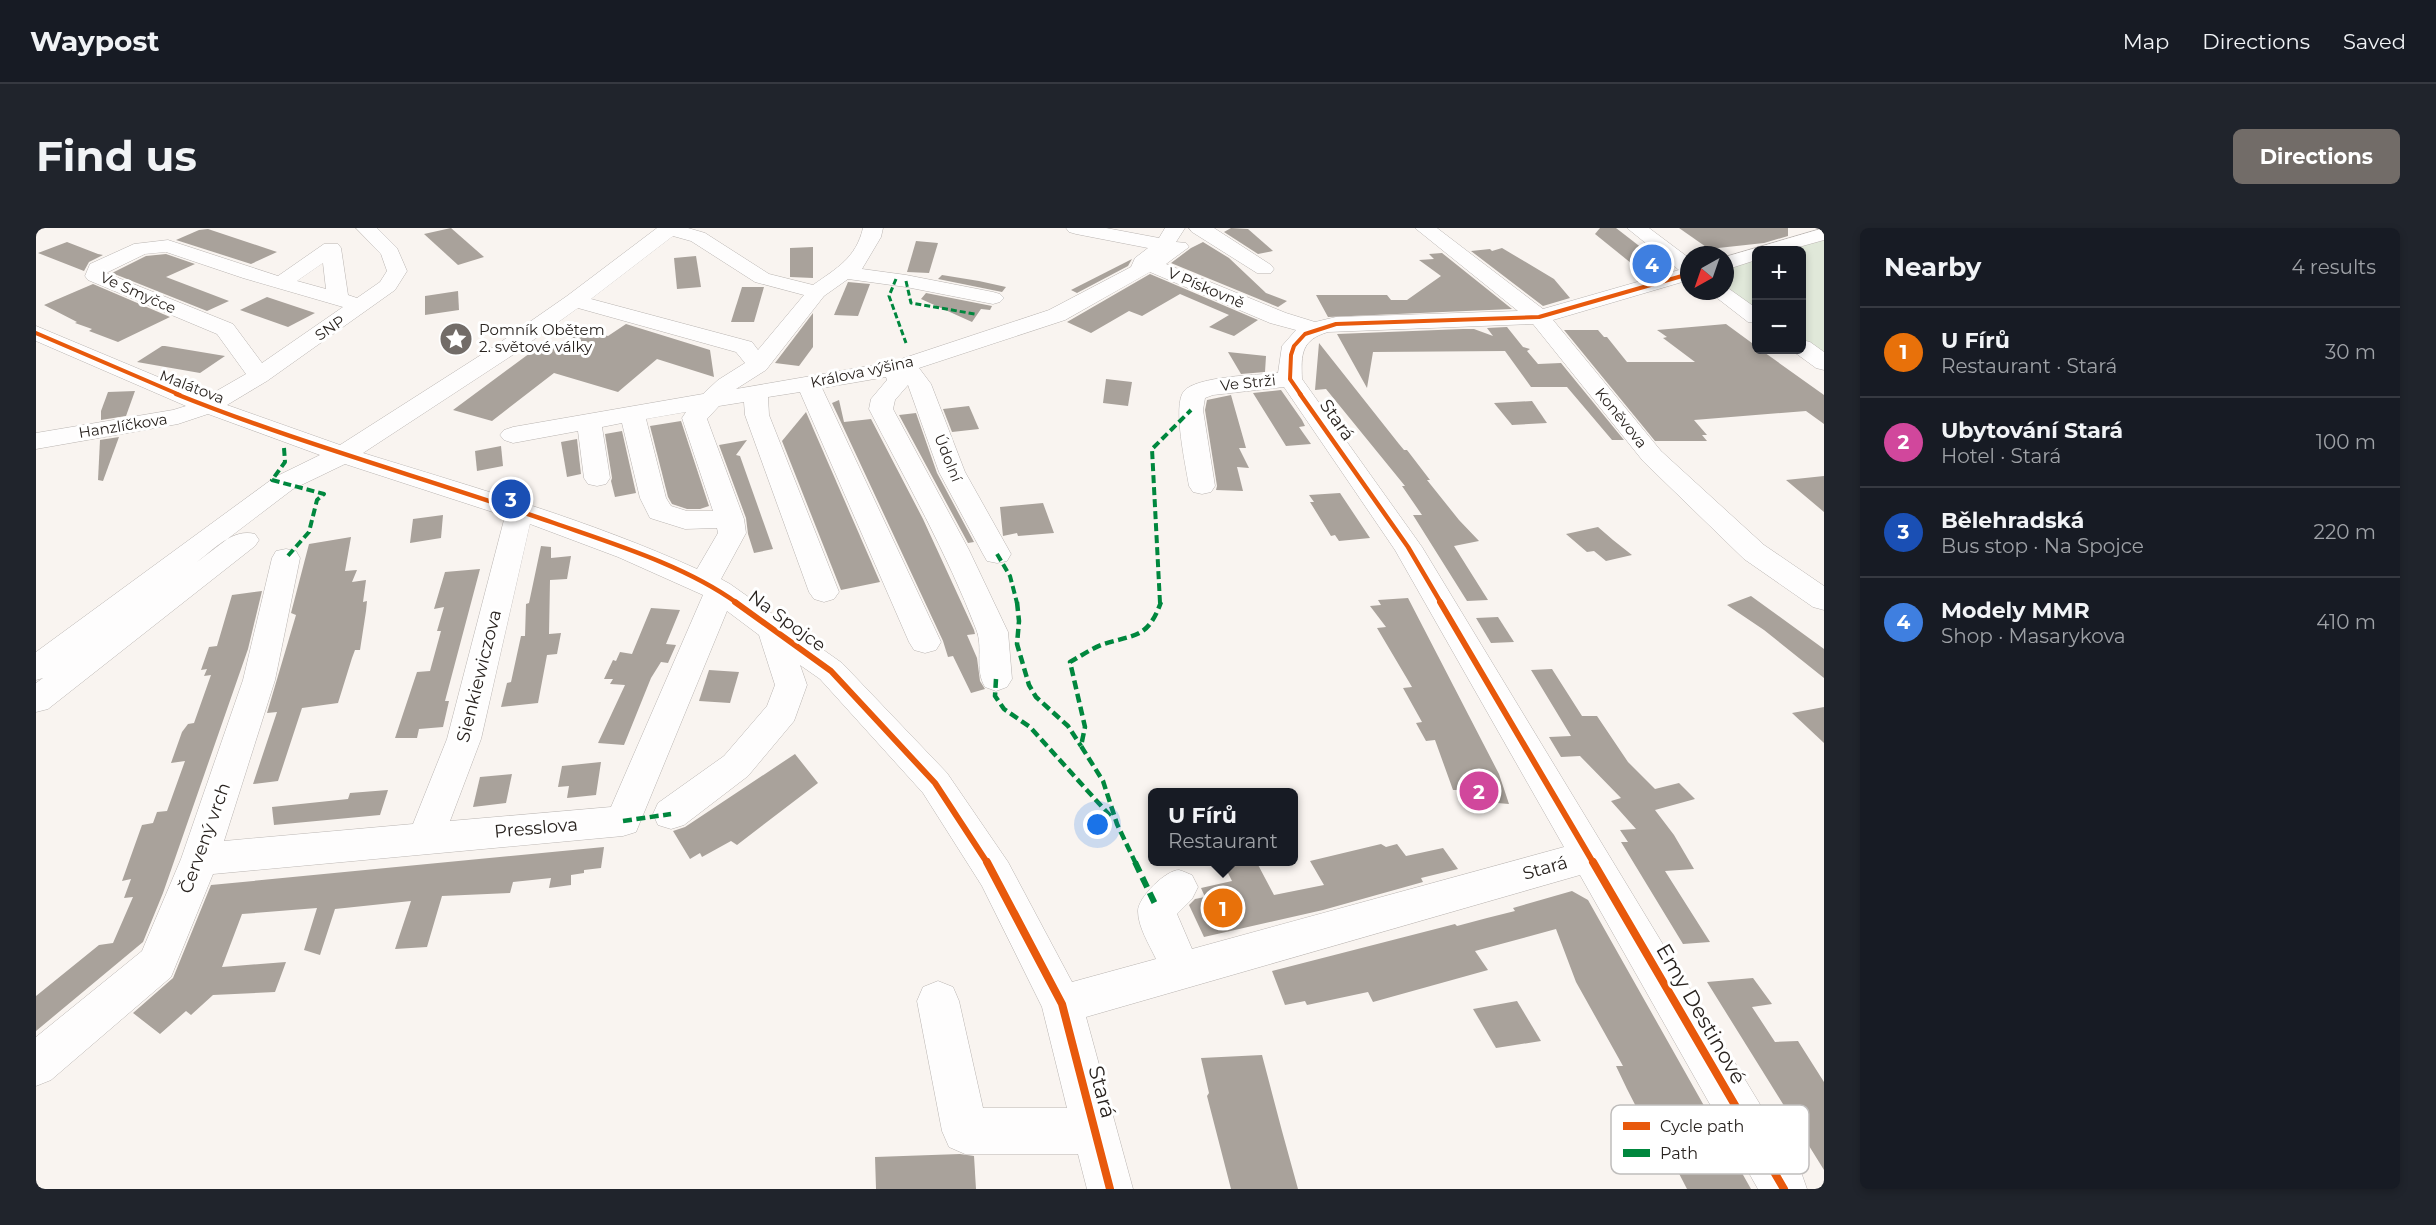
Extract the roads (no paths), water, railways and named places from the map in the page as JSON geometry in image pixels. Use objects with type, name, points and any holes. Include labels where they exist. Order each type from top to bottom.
[{"type":"street","name":"SNP","points":[[208,406],[259,376],[388,286],[397,271],[390,252],[366,228]]},
{"type":"street","points":[[36,700],[51,673],[310,490],[344,454],[576,301],[669,228],[698,237],[762,278],[817,291]]},
{"type":"street","points":[[712,587],[732,533],[730,519],[694,418],[726,385],[758,365],[817,291],[857,263],[871,237],[873,228]]},
{"type":"street","name":"Králova výšina","points":[[513,435],[896,368],[1057,315],[1141,270],[1142,262],[1164,245],[1175,228]]},
{"type":"street","points":[[1198,228],[1221,240],[1248,261],[1264,269]]},
{"type":"street","name":"V Pískovně","points":[[1198,228],[1177,249],[1155,262],[1155,267],[1278,318],[1312,328]]},
{"type":"street","name":"Koněvova","points":[[1425,228],[1539,317],[1652,456],[1754,552],[1824,600]]},
{"type":"street","points":[[1084,229],[1126,233],[1164,245]]},
{"type":"street","points":[[1642,232],[1680,247]]},
{"type":"street","points":[[1642,232],[1680,261]]},
{"type":"street","points":[[1782,246],[1824,234]]},
{"type":"street","name":"Ve Smyčce","points":[[259,376],[225,329],[95,276],[96,268],[136,241],[168,246],[281,283],[362,306]]},
{"type":"street","points":[[281,283],[332,248],[338,299]]},
{"type":"street","points":[[845,273],[906,281],[993,298]]},
{"type":"street","points":[[1290,379],[1288,357],[1299,338],[1312,328],[1336,324],[1539,317],[1680,277]]},
{"type":"street","points":[[1731,300],[1752,314]]},
{"type":"street","points":[[576,301],[744,347],[758,365]]},
{"type":"street","name":"Malátova","points":[[36,333],[112,369],[344,454]]},
{"type":"street","points":[[860,375],[885,353],[927,334]]},
{"type":"street","points":[[1806,350],[1824,363]]},
{"type":"street","points":[[896,368],[899,381],[883,399],[881,409],[954,550],[993,632],[996,679]]},
{"type":"street","name":"Údolní","points":[[896,368],[911,373],[919,384],[952,472],[997,554]]},
{"type":"street","name":"Ve Strži","points":[[1202,486],[1191,410],[1194,394],[1209,388],[1290,379]]},
{"type":"street","name":"Stará","points":[[1110,1189],[1062,1004],[1590,856],[1408,548],[1290,379]]},
{"type":"street","points":[[808,384],[925,642]]},
{"type":"street","points":[[756,393],[758,415],[824,592]]},
{"type":"street","name":"Hanzlíčkova","points":[[36,441],[178,417],[208,406]]},
{"type":"street","points":[[632,414],[653,498],[660,512],[685,520],[730,519]]},
{"type":"street","points":[[589,422],[597,478]]},
{"type":"street","name":"Na Spojce","points":[[344,454],[520,510],[621,548],[712,587],[831,671],[935,783],[995,874],[1062,1004]]},
{"type":"street","name":"Sienkiewiczova","points":[[426,837],[464,739],[520,510]]},
{"type":"street","name":"Červený vrch","points":[[36,1065],[157,964],[200,859],[259,680],[286,558]]},
{"type":"street","name":"Presslova","points":[[200,859],[622,821],[712,587]]},
{"type":"street","points":[[671,814],[736,766],[782,712],[791,685],[773,629]]},
{"type":"street","points":[[36,725],[51,673]]},
{"type":"street","name":"Emy Destinové","points":[[1590,856],[1735,1105]]},
{"type":"street","points":[[1179,887],[1157,908],[1159,922],[1181,970]]},
{"type":"street","points":[[938,1001],[965,1131],[1095,1131]]},
{"type":"street","name":"Emy Destinové","points":[[1775,1174],[1784,1189]]},
{"type":"place","name":"Modely MMR","points":[[1652,264]]},
{"type":"place","name":"Pomník Obětem 2. světové války","points":[[456,339]]},
{"type":"place","name":"Bělehradská","points":[[511,499]]},
{"type":"place","name":"Ubytování Stará","points":[[1479,791]]},
{"type":"place","name":"U Fírů","points":[[1223,908]]}]
